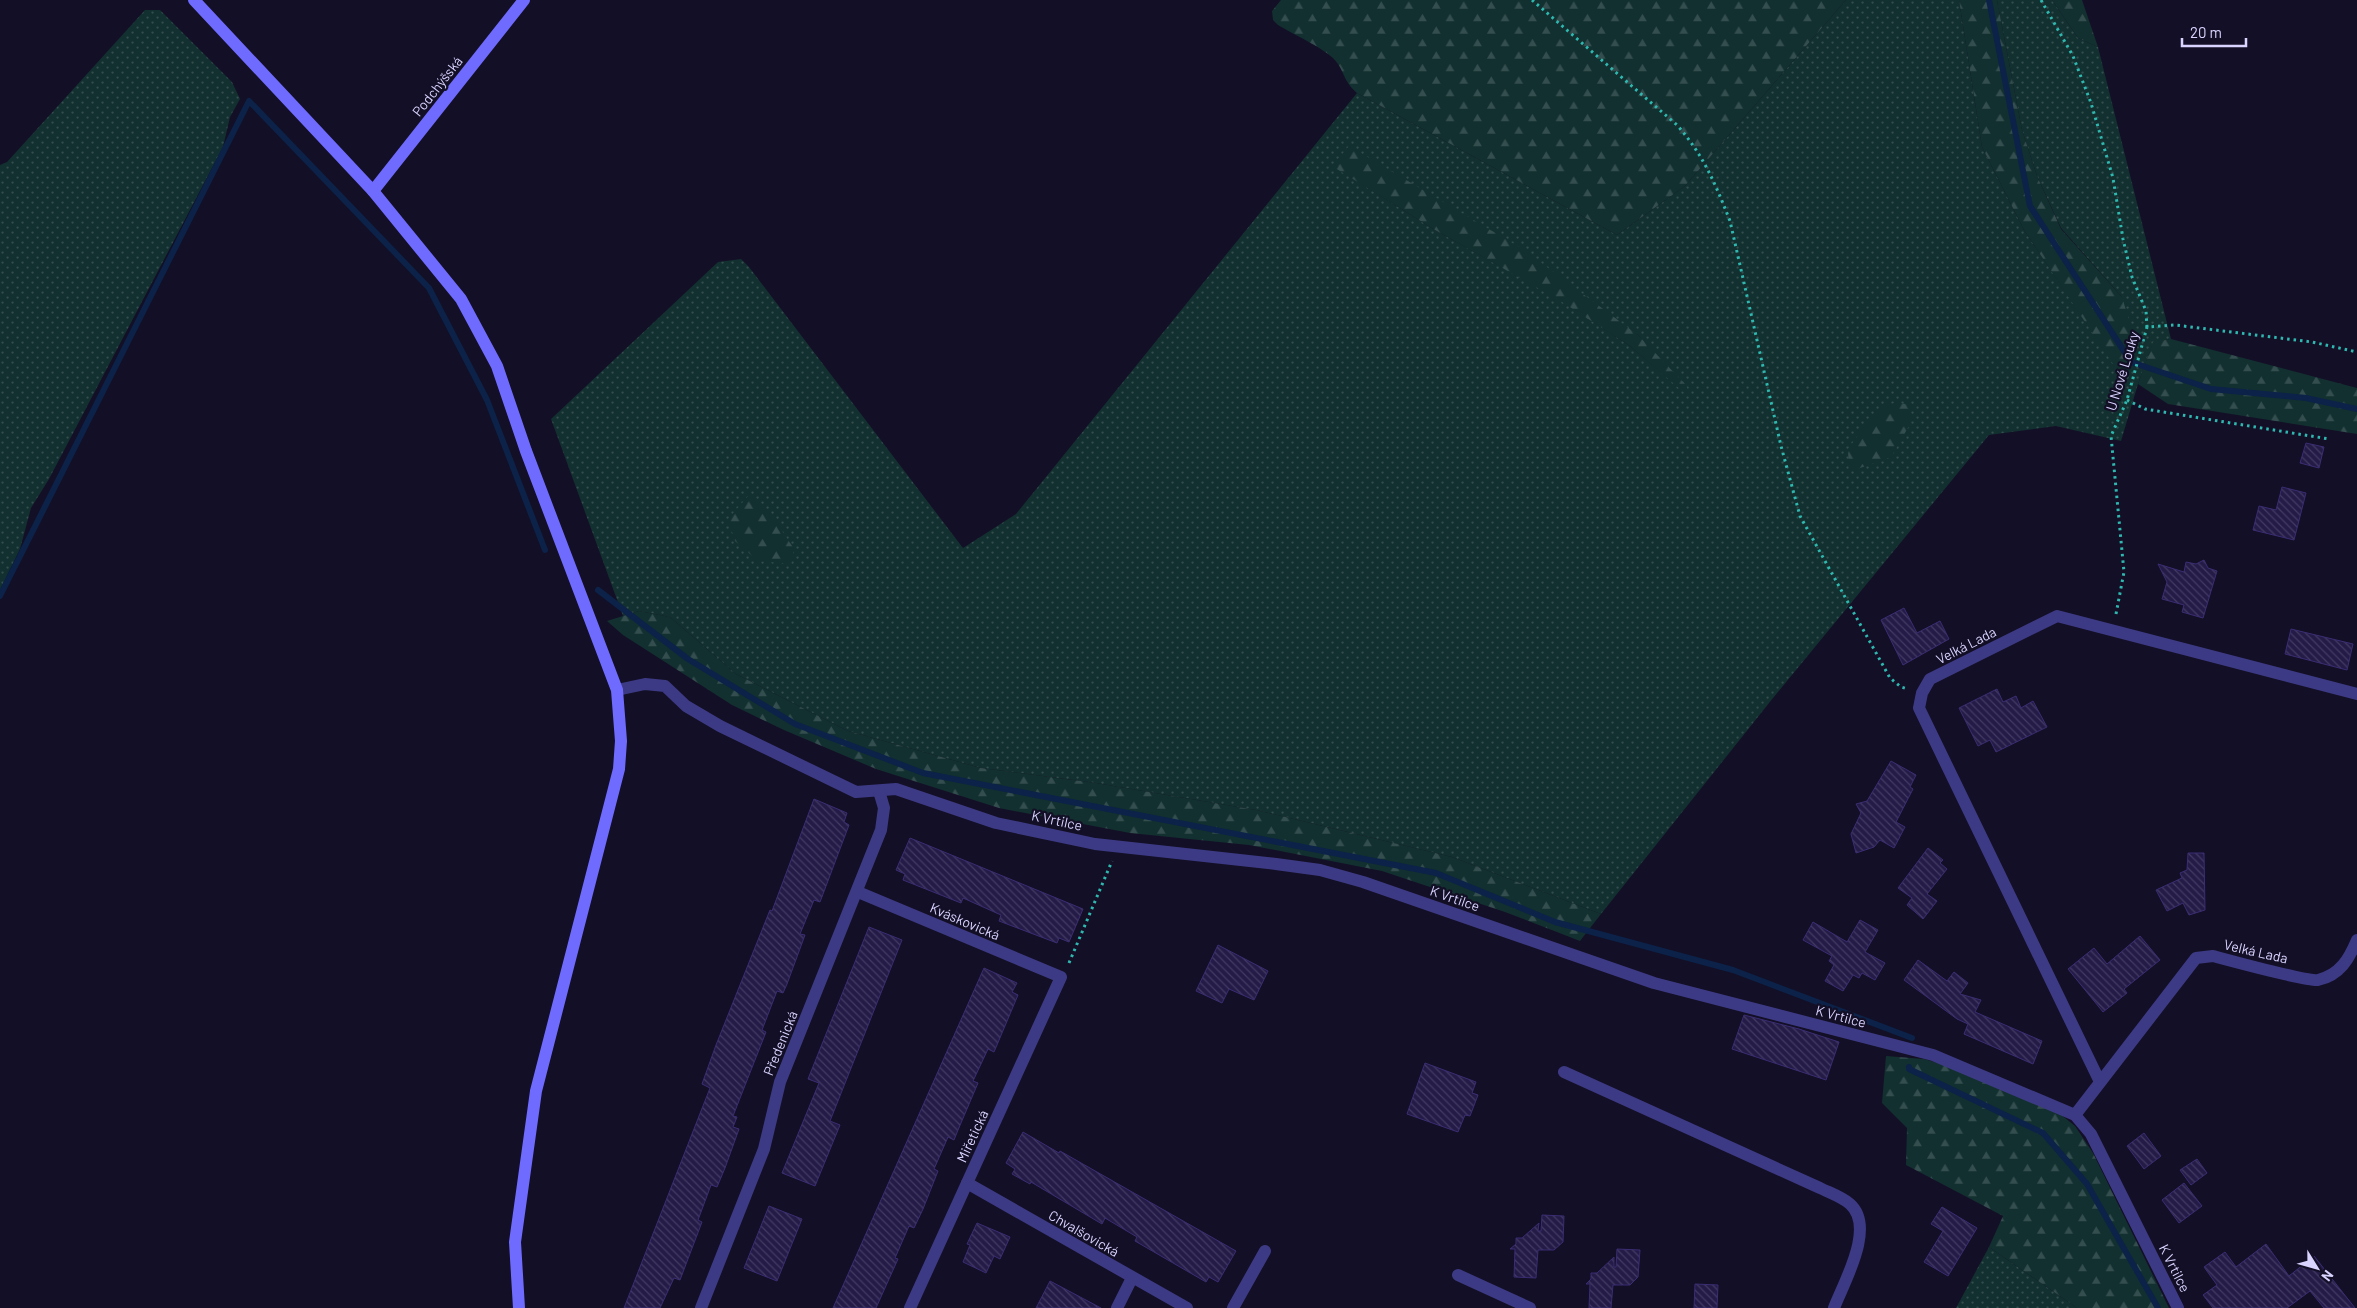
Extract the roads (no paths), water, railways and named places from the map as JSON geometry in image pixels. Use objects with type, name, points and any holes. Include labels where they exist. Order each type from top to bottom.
[{"type":"street","points":[[194,0],[373,191],[461,298],[497,366],[526,451],[617,690],[621,741],[619,769],[536,1091],[515,1242],[520,1308]]},
{"type":"street","name":"Podchýšská","points":[[373,191],[524,0]]},
{"type":"street","name":"Velká Lada","points":[[2100,1082],[1919,708],[1922,693],[1930,679],[2057,616],[2357,694]]},
{"type":"street","name":"K Vrtilce","points":[[617,690],[645,684],[665,686],[686,706],[720,726],[856,792],[896,789],[996,823],[1095,844],[1119,845],[1329,872],[1654,983],[1933,1056],[2075,1115],[2091,1134],[2178,1308]]},
{"type":"street","name":"Předenická","points":[[701,1308],[764,1149],[780,1082],[858,892],[884,819],[884,808],[879,791]]},
{"type":"street","name":"Kváskovická","points":[[858,892],[1061,977]]},
{"type":"street","name":"Velká Lada","points":[[2075,1115],[2196,958],[2212,956],[2317,981],[2338,972],[2350,956],[2357,940]]},
{"type":"street","name":"Miřetická","points":[[910,1308],[1061,977]]},
{"type":"street","points":[[1564,1072],[1820,1188],[1850,1204],[1860,1218],[1861,1239],[1834,1308]]},
{"type":"street","name":"Chvalšovická","points":[[967,1183],[1187,1308]]},
{"type":"street","points":[[1232,1308],[1265,1251]]},
{"type":"street","points":[[1458,1275],[1530,1308]]},
{"type":"street","points":[[1117,1308],[1132,1278]]},
{"type":"waterway","points":[[1989,0],[2030,206],[2131,362],[2211,389],[2306,398],[2357,409]]},
{"type":"waterway","points":[[0,596],[249,101],[429,288],[487,400],[545,550]]},
{"type":"waterway","points":[[598,590],[688,659],[795,724],[923,773],[1436,873],[1555,922],[1733,970],[1912,1038]]},
{"type":"waterway","points":[[1909,1067],[1909,1069],[2043,1133],[2087,1184],[2158,1308]]}]
